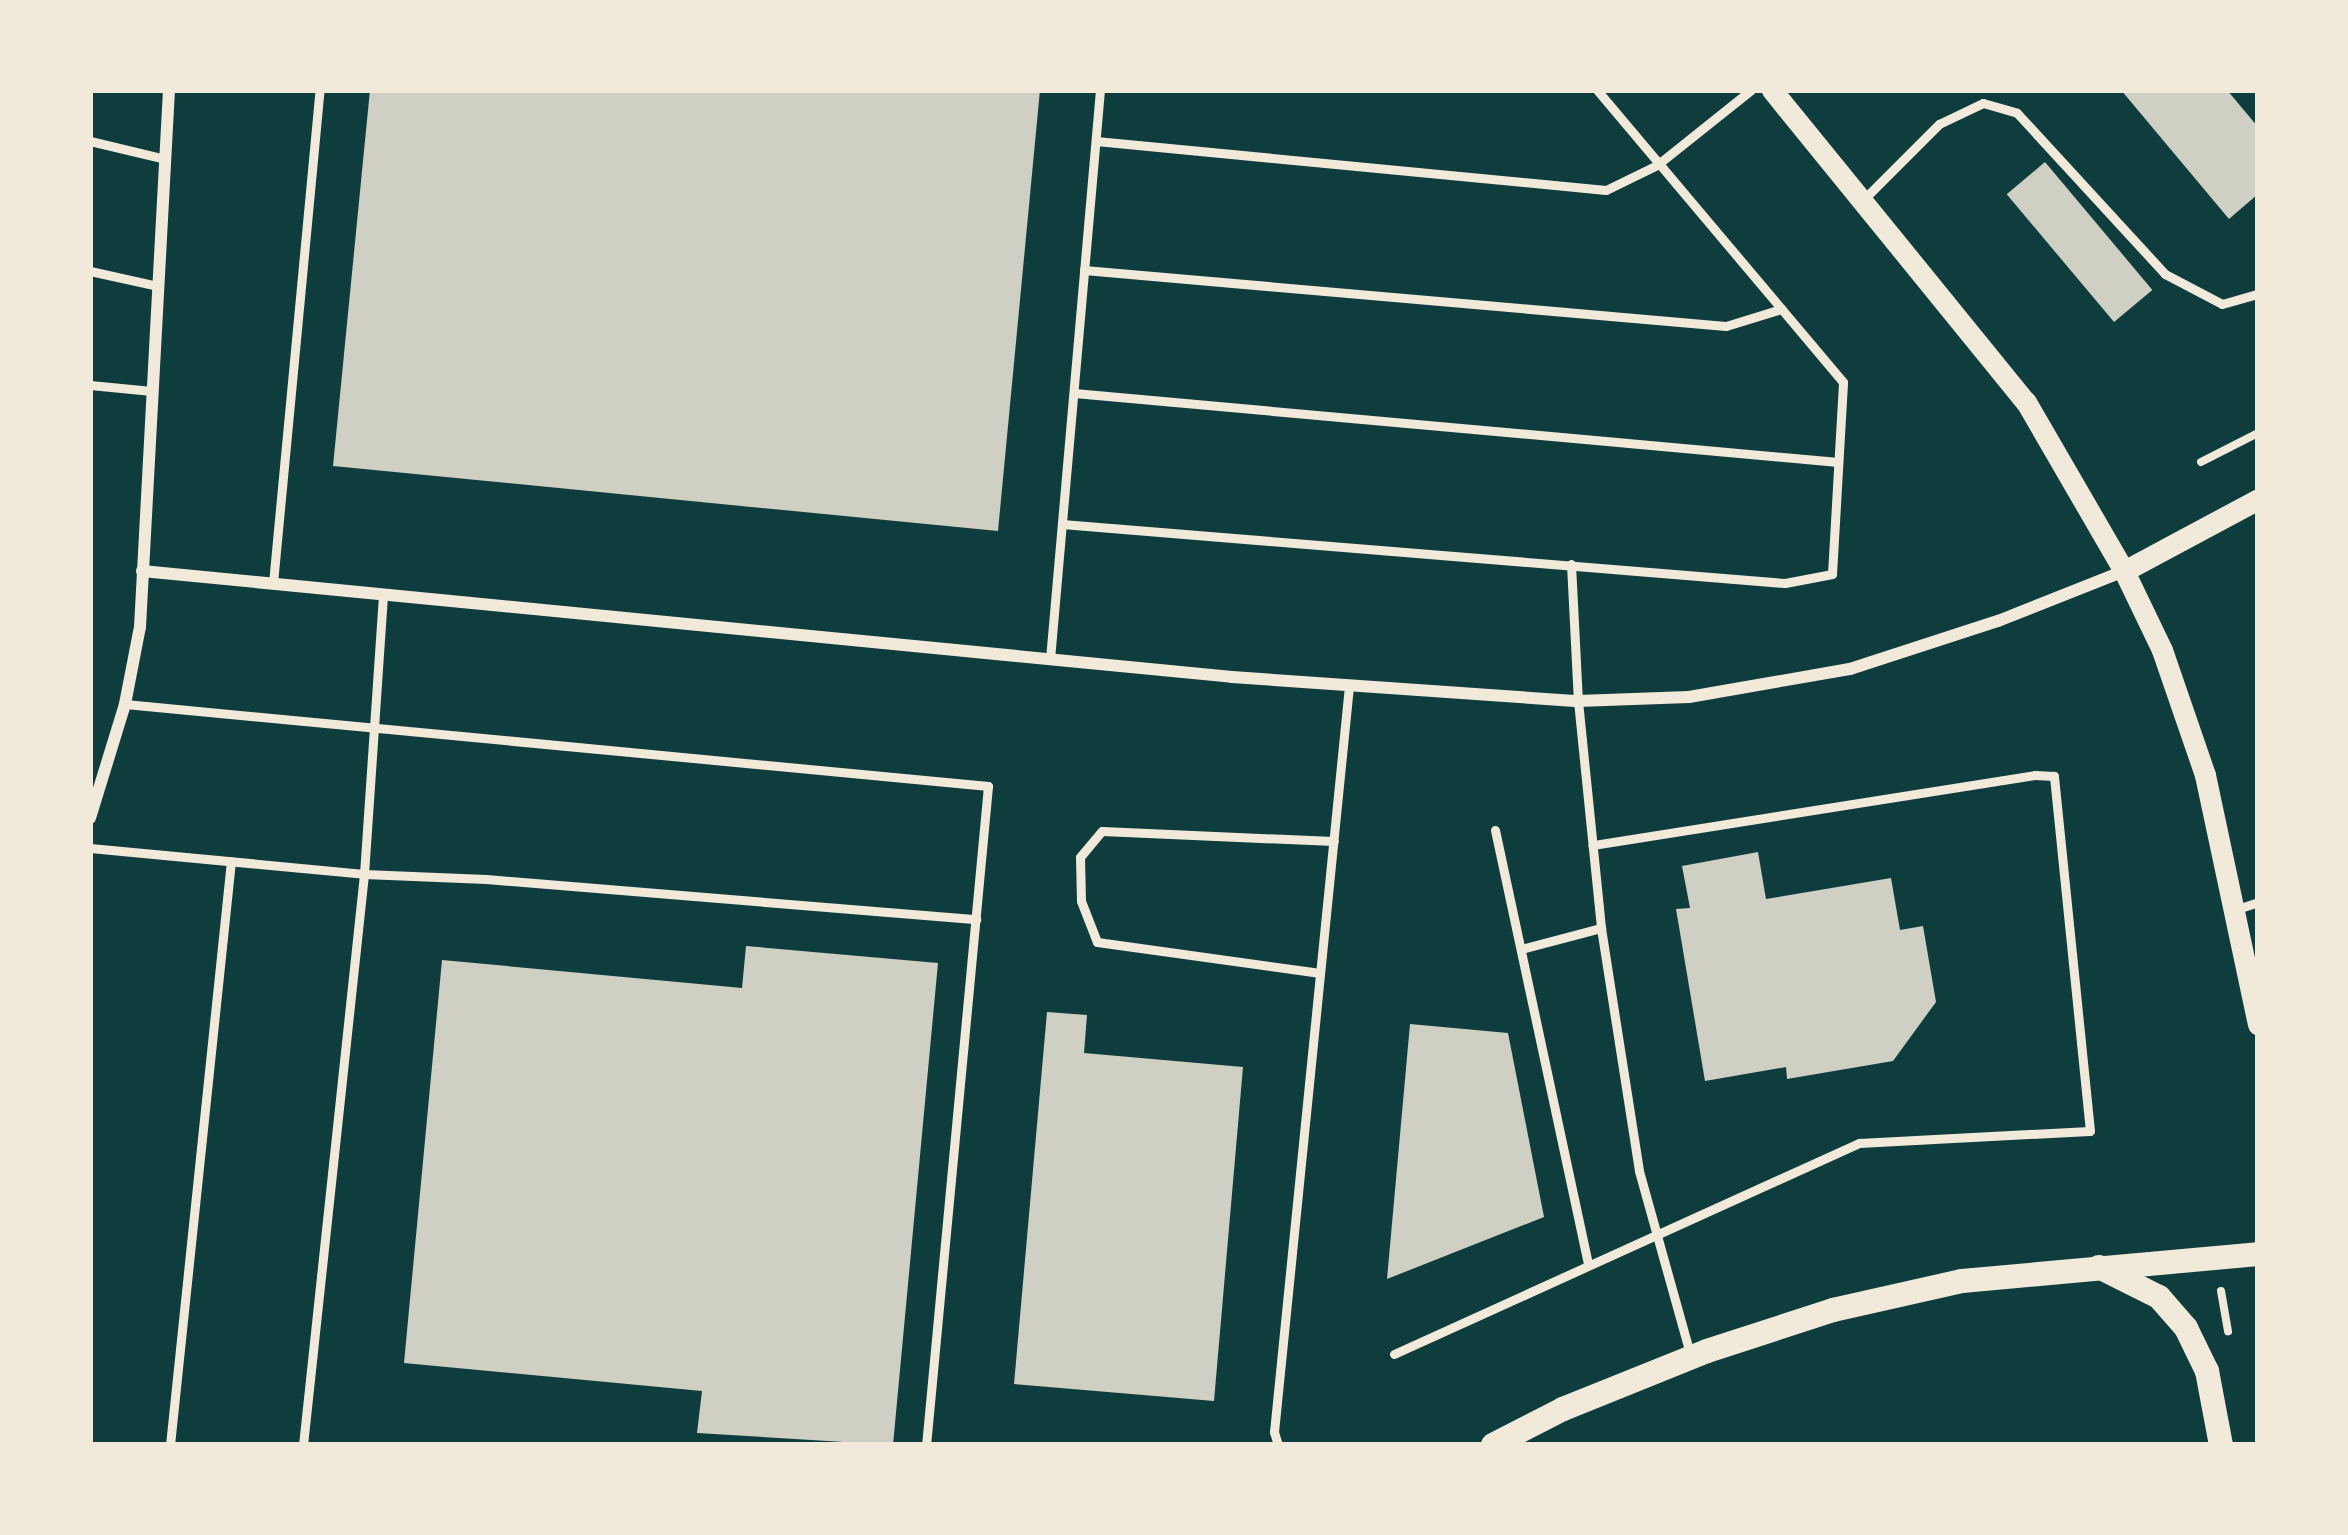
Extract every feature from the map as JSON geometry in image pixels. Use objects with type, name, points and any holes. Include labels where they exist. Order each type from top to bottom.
[{"type":"main road","points":[[1493,1445],[1563,1409],[1691,1358],[1833,1310],[1962,1281],[2095,1265],[2258,1254]]},
{"type":"main road","points":[[2095,1265],[2159,1297],[2186,1328],[2206,1371],[2221,1445]]},
{"type":"street","points":[[90,818],[106,774],[140,627],[169,90]]},
{"type":"street","points":[[1772,90],[2026,402],[2124,571],[2162,650],[2247,906],[2258,1024]]},
{"type":"street","points":[[142,571],[1348,686],[1578,701],[1689,698],[1850,669],[1998,621],[2124,571],[2258,499]]},
{"type":"lane","points":[[273,584],[320,90]]},
{"type":"lane","points":[[1050,659],[1100,90]]},
{"type":"lane","points":[[1062,524],[1785,584],[1832,574],[1843,382],[1597,90]]},
{"type":"lane","points":[[1096,141],[1606,190],[1657,165],[1751,90]]},
{"type":"lane","points":[[1864,198],[1939,124],[1983,103],[2017,113],[2165,274],[2222,304],[2258,294]]},
{"type":"lane","points":[[90,141],[165,159]]},
{"type":"lane","points":[[1084,270],[1726,326],[1781,310]]},
{"type":"lane","points":[[90,271],[158,286]]},
{"type":"lane","points":[[90,385],[152,391]]},
{"type":"lane","points":[[1073,393],[1838,462]]},
{"type":"lane","points":[[1570,564],[1578,701],[1601,928],[1639,1171],[1691,1358]]},
{"type":"lane","points":[[303,1445],[364,874],[383,594]]},
{"type":"lane","points":[[1278,1445],[1274,1432],[1348,686]]},
{"type":"lane","points":[[124,704],[988,786],[926,1445]]},
{"type":"lane","points":[[90,767],[106,774]]},
{"type":"lane","points":[[1394,1354],[1859,1143],[2090,1131],[2054,776],[2035,775],[1592,844]]},
{"type":"lane","points":[[1496,830],[1588,1265]]},
{"type":"lane","points":[[1320,974],[1097,942],[1081,901],[1081,857],[1102,831],[1334,841]]},
{"type":"lane","points":[[90,848],[364,874],[486,879],[976,919]]},
{"type":"lane","points":[[170,1445],[231,861]]},
{"type":"lane","points":[[1521,949],[1601,928]]},
{"type":"path","points":[[2201,462],[2258,433]]},
{"type":"building","points":[[370,90],[1040,90],[998,531],[333,466]]},
{"type":"building","points":[[2121,90],[2227,90],[2258,127],[2258,194],[2229,219]]},
{"type":"building","points":[[2045,162],[2152,290],[2114,322],[2007,194]]},
{"type":"building","points":[[1758,852],[1766,899],[1891,878],[1900,930],[1923,926],[1936,1002],[1893,1061],[1787,1079],[1786,1067],[1705,1081],[1676,909],[1690,908],[1682,866]]},
{"type":"building","points":[[746,946],[938,963],[893,1445],[697,1433],[702,1391],[404,1363],[442,960],[742,988]]},
{"type":"building","points":[[1047,1012],[1087,1015],[1084,1053],[1243,1067],[1214,1401],[1014,1384]]},
{"type":"building","points":[[1410,1024],[1508,1033],[1544,1217],[1387,1279]]}]
